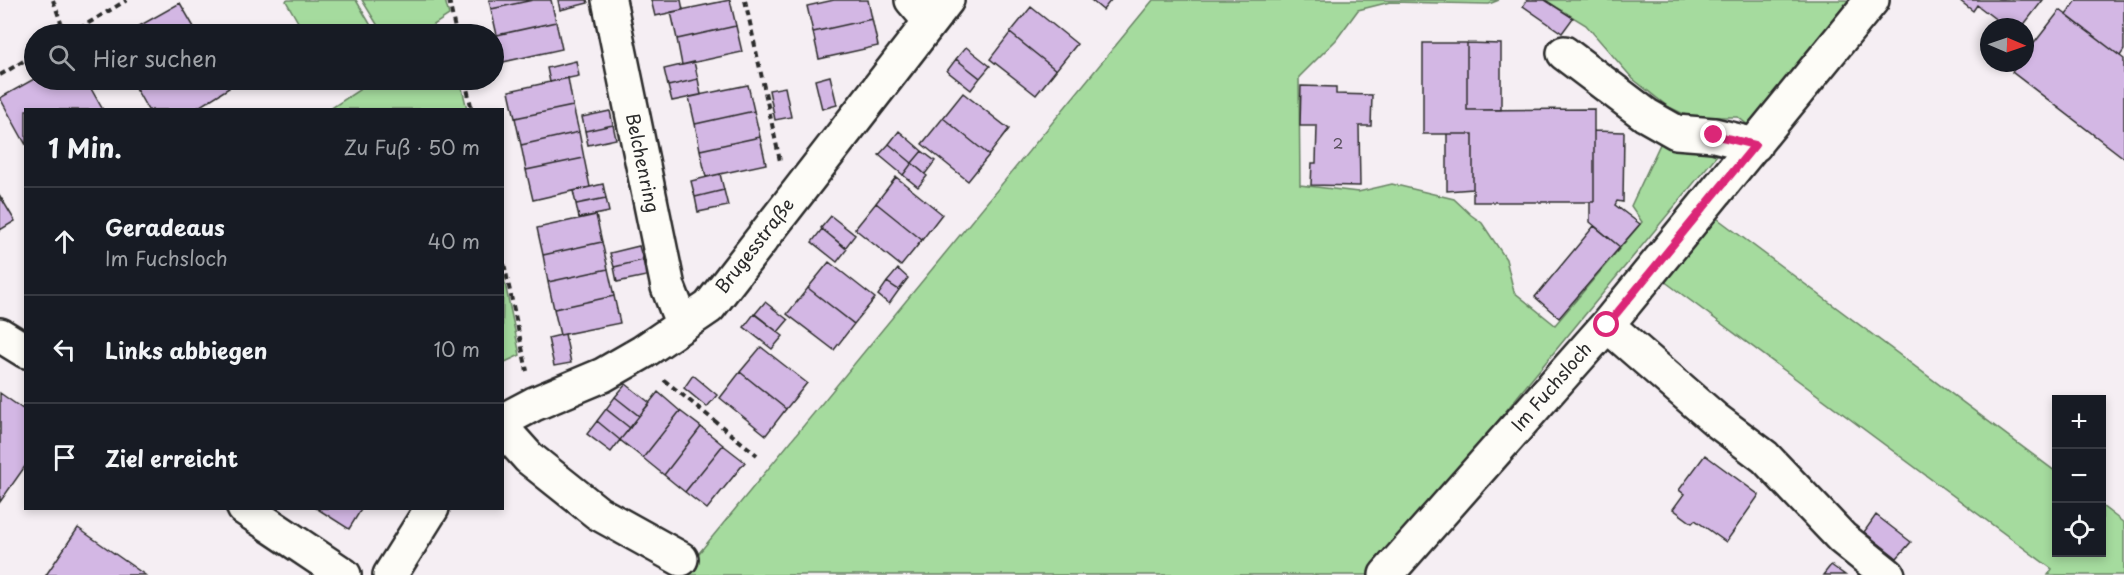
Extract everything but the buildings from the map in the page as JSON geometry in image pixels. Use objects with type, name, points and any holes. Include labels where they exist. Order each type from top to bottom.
[{"type":"street","name":"Belchenring","points":[[609,0],[668,287],[682,325]]},
{"type":"street","name":"Im Fuchsloch","points":[[1386,575],[1607,325],[1872,0]]},
{"type":"street","name":"Brugesstraße","points":[[504,420],[534,404],[603,375],[643,352],[709,306],[800,188],[929,7]]},
{"type":"street","points":[[1564,53],[1646,115],[1676,132],[1714,135],[1755,145]]},
{"type":"street","points":[[1607,325],[1716,420],[1765,457],[1842,538],[1888,575]]},
{"type":"street","points":[[0,335],[24,350]]},
{"type":"street","points":[[504,430],[530,458],[598,513],[681,559]]},
{"type":"street","points":[[247,510],[344,575]]},
{"type":"street","points":[[390,575],[431,510]]},
{"type":"path","points":[[53,0],[61,24]]},
{"type":"path","points":[[87,24],[127,0]]},
{"type":"path","points":[[448,0],[454,24]]},
{"type":"path","points":[[745,0],[783,174],[800,188]]},
{"type":"path","points":[[0,75],[24,61]]},
{"type":"path","points":[[467,90],[472,108]]},
{"type":"path","points":[[504,263],[534,404]]},
{"type":"path","points":[[643,352],[654,371],[756,455]]},
{"type":"green space","points":[[356,0],[370,24],[299,24],[286,1]]},
{"type":"green space","points":[[362,0],[445,0],[449,15],[435,24],[377,24]]},
{"type":"green space","points":[[1153,0],[1499,0],[1489,4],[1390,2],[1358,10],[1336,40],[1299,77],[1300,185],[1358,192],[1392,184],[1454,199],[1482,223],[1506,259],[1514,292],[1555,325],[1642,222],[1631,206],[1662,140],[1717,155],[1374,575],[681,575]]},
{"type":"green space","points":[[1545,0],[1855,0],[1754,130],[1738,117],[1690,117],[1667,106],[1633,79],[1586,25]]},
{"type":"green space","points":[[359,90],[462,90],[467,108],[332,108]]},
{"type":"green space","points":[[1714,216],[2052,469],[2052,557],[2106,557],[2106,509],[2124,523],[2124,575],[2048,575],[2052,569],[1660,278]]},
{"type":"green space","points":[[504,279],[520,355],[504,362]]},
{"type":"route","points":[[1607,325],[1755,145],[1714,135]]}]
